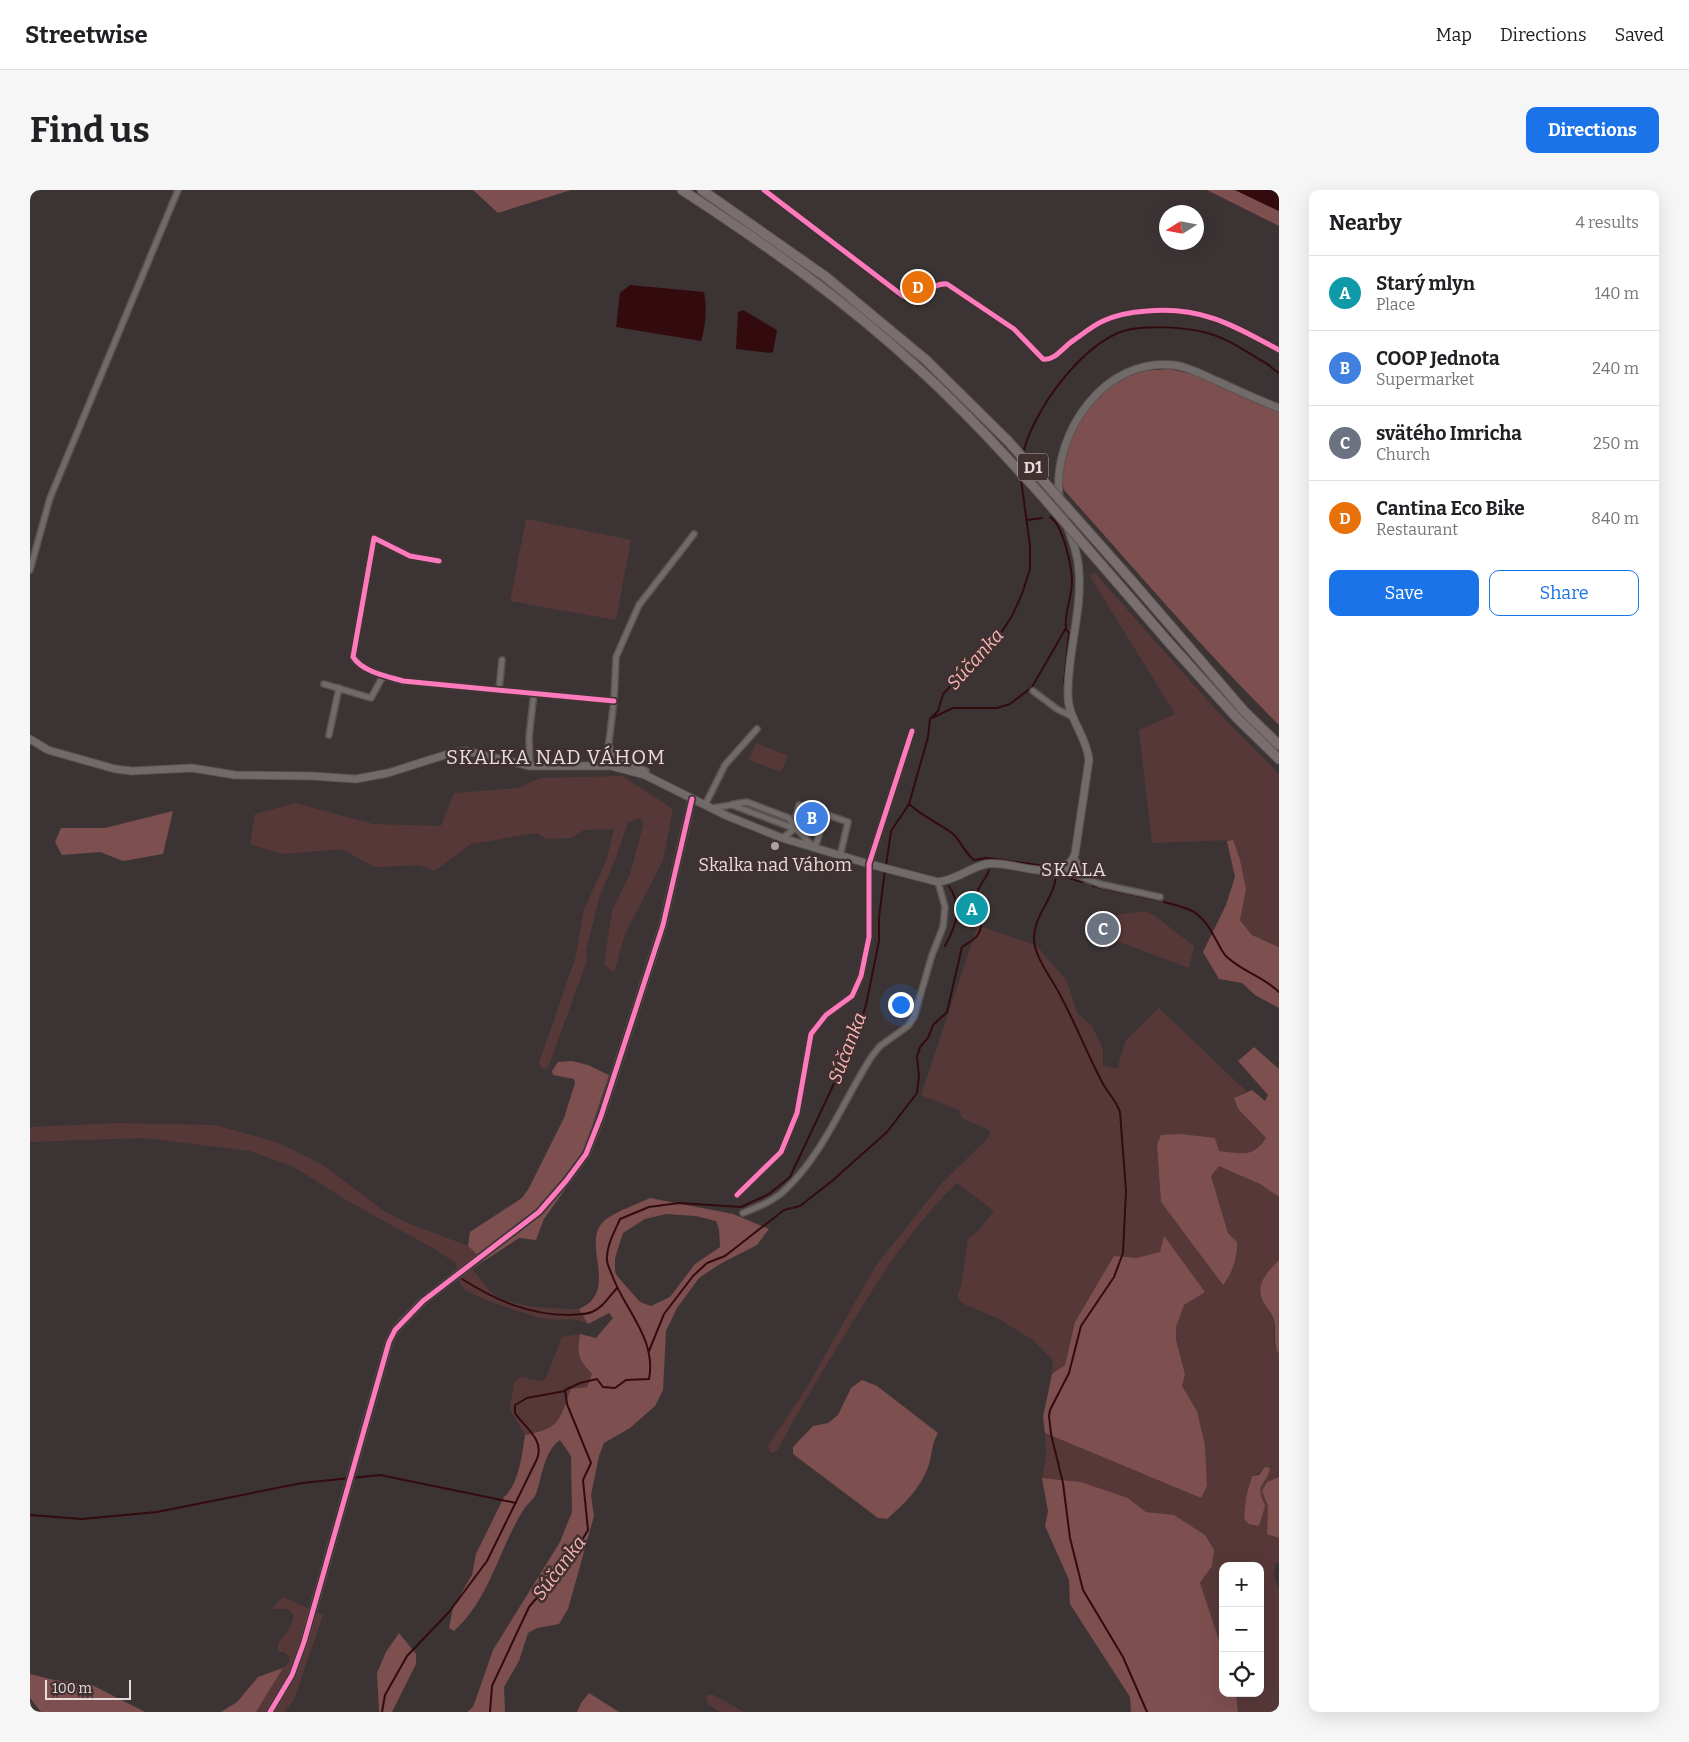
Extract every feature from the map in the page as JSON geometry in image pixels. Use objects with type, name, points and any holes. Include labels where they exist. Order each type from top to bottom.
[{"type":"highway","name":"D1","points":[[682,190],[813,281],[918,368],[1014,465],[1210,689],[1279,759]]},
{"type":"highway","name":"D1","points":[[702,190],[826,277],[926,360],[1008,441],[1227,691],[1279,745]]},
{"type":"main road","points":[[30,740],[48,750],[130,771],[192,768],[235,775],[312,776],[356,779],[388,773],[451,753],[466,751],[530,766],[606,765],[645,775],[708,807],[782,838],[840,856],[938,882],[948,880],[985,864],[1050,871],[1061,869],[1074,858],[1089,760],[1084,739],[1068,699],[1079,571],[1075,548],[1062,509],[1059,487],[1064,451],[1074,429],[1089,402],[1106,384],[1122,374],[1145,367],[1166,364],[1193,370],[1279,408]]},
{"type":"main road","points":[[270,1712],[292,1675],[304,1642],[389,1342],[395,1330],[423,1301],[539,1212],[566,1181],[592,1141],[663,925],[692,798]]},
{"type":"street","points":[[30,570],[50,498],[178,190]]},
{"type":"street","points":[[606,765],[614,701],[616,656],[639,604],[694,534]]},
{"type":"street","points":[[439,561],[410,556],[374,538],[353,656],[357,663],[384,676],[403,681],[614,701]]},
{"type":"street","points":[[499,690],[502,660]]},
{"type":"street","points":[[324,684],[370,698],[384,676]]},
{"type":"street","points":[[329,735],[339,688]]},
{"type":"street","points":[[1033,691],[1056,709],[1074,717]]},
{"type":"street","points":[[530,766],[530,715],[534,693]]},
{"type":"street","points":[[757,729],[725,765],[708,807],[747,802],[789,818],[793,828],[800,831],[814,848],[825,815]]},
{"type":"street","points":[[737,1195],[781,1152],[797,1114],[811,1034],[826,1015],[852,996],[861,976],[869,937],[869,864],[912,731]]},
{"type":"street","points":[[608,743],[611,750],[646,771],[645,775]]},
{"type":"street","points":[[820,832],[804,825],[796,816],[799,806],[848,822],[840,856]]},
{"type":"street","points":[[782,838],[789,835],[793,828]]},
{"type":"street","points":[[1074,858],[1089,880]]},
{"type":"street","points":[[1061,869],[1089,880],[1160,897]]},
{"type":"street","points":[[743,1213],[766,1203],[779,1194],[805,1168],[872,1056],[880,1046],[908,1026],[914,1017],[932,955],[943,927],[945,907],[938,882]]},
{"type":"shaded area","points":[[473,190],[571,190],[498,213]]},
{"type":"shaded area","points":[[1207,190],[1235,190],[1279,211],[1279,226]]},
{"type":"shaded area","points":[[1235,190],[1279,190],[1279,211]]},
{"type":"shaded area","points":[[630,285],[704,292],[706,317],[701,341],[616,327],[620,293]]},
{"type":"shaded area","points":[[743,310],[777,330],[773,352],[736,349],[738,312]]},
{"type":"shaded area","points":[[1170,369],[1191,374],[1279,412],[1279,725],[1196,639],[1064,490],[1062,475],[1070,441],[1079,424],[1102,394],[1115,382],[1133,373]]},
{"type":"shaded area","points":[[526,519],[631,540],[616,620],[510,601]]},
{"type":"shaded area","points":[[1094,572],[1216,710],[1279,774],[1279,947],[1252,935],[1240,919],[1242,908],[1233,840],[1152,843],[1139,730],[1175,714],[1090,576]]},
{"type":"shaded area","points":[[756,743],[788,756],[781,772],[749,760]]},
{"type":"shaded area","points":[[622,776],[673,809],[663,860],[625,934],[614,973],[604,964],[612,911],[630,874],[644,823],[639,818],[628,822],[600,895],[586,951],[587,960],[548,1068],[542,1069],[539,1063],[575,959],[584,910],[607,858],[614,829],[584,830],[572,838],[546,839],[537,833],[471,844],[434,871],[420,865],[375,867],[341,849],[283,854],[250,844],[255,814],[295,803],[373,824],[441,826],[454,793],[518,788],[540,778]]},
{"type":"shaded area","points":[[173,811],[163,854],[123,861],[100,852],[62,855],[55,842],[61,828],[105,828]]},
{"type":"shaded area","points":[[1233,840],[1240,860],[1246,889],[1240,920],[1252,935],[1279,947],[1279,1008],[1255,995],[1242,983],[1219,979],[1203,952],[1226,905],[1235,877],[1227,841]]},
{"type":"shaded area","points":[[1145,911],[1155,916],[1194,946],[1189,968],[1117,941],[1121,933],[1117,915]]},
{"type":"shaded area","points":[[978,925],[1037,946],[1067,981],[1077,1013],[1092,1026],[1103,1049],[1103,1066],[1117,1069],[1126,1040],[1159,1008],[1246,1091],[1234,1098],[1238,1110],[1266,1138],[1255,1151],[1245,1154],[1224,1153],[1161,1135],[1157,1146],[1161,1202],[1223,1285],[1228,1279],[1238,1249],[1228,1233],[1211,1176],[1219,1165],[1260,1184],[1279,1197],[1279,1260],[1265,1275],[1261,1297],[1274,1320],[1274,1344],[1279,1354],[1279,1477],[1267,1482],[1263,1491],[1268,1506],[1267,1534],[1279,1538],[1279,1563],[1276,1562],[1273,1575],[1279,1588],[1279,1712],[1238,1712],[1236,1697],[1264,1697],[1264,1562],[1219,1562],[1219,1640],[1200,1583],[1206,1576],[1205,1535],[1174,1515],[1146,1512],[1128,1498],[1081,1482],[1042,1478],[1046,1457],[1045,1433],[1201,1498],[1207,1487],[1205,1445],[1197,1411],[1182,1386],[1185,1374],[1176,1340],[1176,1327],[1184,1305],[1164,1236],[1160,1252],[1136,1258],[1114,1257],[1075,1322],[1065,1365],[1052,1374],[1053,1360],[1033,1340],[999,1319],[964,1304],[957,1297],[961,1286],[968,1239],[980,1229],[994,1211],[957,1183],[927,1214],[887,1267],[823,1370],[778,1449],[773,1453],[770,1452],[768,1446],[807,1387],[875,1267],[942,1183],[987,1139],[991,1131],[962,1118],[959,1110],[921,1095]],"holes":[[[1270,1468],[1253,1503],[1244,1519],[1246,1497],[1252,1476]]]},
{"type":"shaded area","points":[[1254,1047],[1279,1069],[1279,1197],[1260,1184],[1219,1166],[1211,1176],[1228,1233],[1237,1242],[1234,1265],[1223,1285],[1161,1202],[1157,1145],[1161,1135],[1181,1134],[1215,1138],[1219,1151],[1246,1153],[1261,1145],[1266,1138],[1238,1109],[1234,1098],[1252,1090],[1265,1101],[1268,1095],[1238,1061]]},
{"type":"shaded area","points":[[572,1061],[588,1065],[609,1075],[576,1174],[544,1219],[536,1240],[519,1238],[484,1261],[468,1246],[470,1232],[522,1198],[529,1188],[564,1118],[575,1083],[574,1079],[553,1075],[552,1071],[558,1062]]},
{"type":"shaded area","points":[[118,1123],[216,1125],[279,1143],[323,1165],[383,1210],[403,1221],[468,1246],[484,1261],[472,1270],[492,1293],[500,1298],[534,1307],[579,1309],[588,1324],[573,1319],[540,1318],[469,1292],[460,1284],[456,1263],[436,1250],[348,1201],[294,1167],[250,1151],[144,1138],[30,1142],[30,1127]]},
{"type":"shaded area","points":[[650,1198],[733,1214],[769,1229],[757,1245],[720,1264],[699,1278],[677,1308],[666,1331],[663,1390],[655,1406],[630,1428],[604,1443],[599,1456],[591,1495],[594,1516],[568,1609],[559,1624],[537,1628],[528,1633],[519,1661],[504,1687],[505,1712],[467,1712],[473,1707],[493,1650],[560,1542],[572,1512],[571,1456],[560,1440],[550,1451],[536,1494],[525,1507],[515,1524],[477,1604],[454,1631],[449,1628],[453,1607],[472,1575],[476,1554],[504,1497],[513,1485],[521,1460],[525,1435],[552,1426],[560,1416],[571,1389],[587,1387],[592,1374],[581,1360],[579,1352],[580,1334],[596,1338],[613,1318],[609,1313],[588,1324],[579,1309],[591,1301],[597,1291],[599,1271],[596,1239],[598,1229],[608,1218]],"holes":[[[666,1214],[696,1216],[716,1221],[719,1229],[720,1247],[695,1264],[670,1297],[651,1306],[640,1302],[615,1272],[615,1258],[623,1233],[645,1219]]]},
{"type":"shaded area","points":[[1164,1236],[1205,1292],[1184,1305],[1176,1327],[1176,1340],[1185,1374],[1182,1386],[1197,1411],[1205,1445],[1207,1486],[1201,1498],[1045,1433],[1043,1417],[1052,1374],[1065,1365],[1075,1322],[1114,1256],[1136,1258],[1160,1252]]},
{"type":"shaded area","points":[[1279,1260],[1279,1354],[1275,1342],[1274,1320],[1264,1303],[1260,1290],[1266,1274]]},
{"type":"shaded area","points":[[580,1334],[580,1356],[584,1365],[592,1374],[587,1387],[564,1407],[560,1420],[547,1431],[525,1435],[510,1410],[514,1383],[520,1377],[542,1381],[546,1378],[562,1337]]},
{"type":"shaded area","points":[[862,1380],[877,1386],[938,1433],[928,1467],[921,1482],[905,1502],[887,1519],[878,1518],[793,1454],[793,1447],[813,1426],[828,1423],[838,1415],[851,1388]]},
{"type":"shaded area","points":[[1265,1467],[1270,1468],[1260,1489],[1265,1506],[1259,1526],[1249,1524],[1244,1519],[1246,1497],[1252,1476],[1259,1475]]},
{"type":"shaded area","points":[[1279,1477],[1279,1538],[1267,1534],[1268,1506],[1262,1491],[1267,1482]]},
{"type":"shaded area","points":[[1042,1478],[1081,1482],[1128,1498],[1146,1512],[1174,1515],[1205,1535],[1214,1550],[1212,1566],[1200,1583],[1219,1640],[1219,1697],[1236,1697],[1238,1712],[1131,1712],[1130,1697],[1070,1604],[1069,1580],[1045,1526],[1048,1511]]},
{"type":"shaded area","points":[[283,1597],[323,1615],[294,1700],[284,1712],[256,1712],[283,1668],[289,1663],[289,1656],[284,1652],[278,1652],[278,1648],[279,1643],[289,1629],[294,1615],[288,1609],[274,1609],[274,1606]]},
{"type":"shaded area","points":[[399,1633],[416,1654],[416,1664],[392,1712],[379,1712],[377,1673],[386,1652]]},
{"type":"shaded area","points":[[283,1668],[256,1712],[221,1712],[237,1702],[258,1677]]},
{"type":"shaded area","points":[[30,1674],[54,1680],[92,1685],[145,1712],[41,1712],[30,1698]]},
{"type":"shaded area","points":[[589,1693],[619,1712],[577,1712]]},
{"type":"shaded area","points":[[714,1695],[744,1712],[720,1712],[708,1704],[706,1697]]},
{"type":"waterway","name":"Súčanka","points":[[1023,454],[1028,437],[1037,418],[1062,380],[1093,348],[1110,337],[1127,330],[1167,327],[1207,333],[1237,346],[1279,373]]},
{"type":"waterway","name":"Súčanka","points":[[886,866],[891,831],[909,804],[928,737],[930,719],[938,711],[943,694],[995,642],[1012,616],[1022,594],[1030,569],[1030,546],[1021,479]]},
{"type":"waterway","points":[[932,718],[953,708],[997,708],[1010,704],[1032,687],[1066,628],[1066,616],[1072,588],[1070,567],[1063,537],[1055,521],[1050,517]]},
{"type":"waterway","points":[[1028,520],[1042,518]]},
{"type":"waterway","points":[[1064,683],[1069,633],[1066,629]]},
{"type":"waterway","points":[[1032,687],[1050,701]]},
{"type":"waterway","points":[[909,804],[952,833],[974,860],[986,858],[987,861]]},
{"type":"waterway","points":[[987,858],[1053,867]]},
{"type":"waterway","name":"Súčanka","points":[[490,1712],[492,1686],[529,1607],[573,1555],[588,1530],[583,1480],[591,1463],[567,1404],[565,1390],[580,1383],[597,1379],[603,1387],[615,1388],[626,1380],[649,1379],[650,1364],[644,1337],[617,1288],[607,1262],[609,1244],[620,1219],[649,1207],[679,1203],[741,1207],[769,1194],[790,1177],[856,1037],[866,1005],[879,941],[879,917],[885,870]]},
{"type":"waterway","points":[[649,1351],[664,1314],[693,1276],[707,1263],[725,1256],[784,1210],[800,1206],[832,1181],[887,1132],[917,1093],[919,1076],[917,1057],[920,1047],[928,1038],[933,1025],[947,1012],[962,947],[976,937],[980,930],[981,919],[977,896],[979,887],[989,870]]},
{"type":"waterway","points":[[1056,876],[1052,892],[1037,923],[1034,940],[1035,946],[1040,960],[1064,1002],[1101,1080],[1120,1112],[1126,1191],[1123,1253],[1114,1277],[1081,1326],[1069,1373],[1050,1410],[1049,1416],[1051,1434],[1063,1483],[1070,1538],[1083,1590],[1123,1657],[1147,1712]]},
{"type":"waterway","points":[[1062,876],[1082,882]]},
{"type":"waterway","points":[[945,946],[955,924],[957,909],[956,901],[949,886]]},
{"type":"waterway","points":[[1093,886],[1157,900]]},
{"type":"waterway","points":[[1164,902],[1195,912],[1210,929],[1227,957],[1240,967],[1267,982],[1279,992]]},
{"type":"waterway","points":[[462,1279],[513,1305],[540,1312],[569,1315],[584,1314],[596,1310],[603,1305],[617,1288]]},
{"type":"waterway","points":[[382,1712],[385,1695],[407,1656],[449,1612],[487,1561],[537,1459],[539,1452],[536,1439],[515,1413],[515,1405],[527,1398],[565,1391]]},
{"type":"waterway","points":[[30,1515],[82,1519],[157,1512],[302,1483],[380,1475],[516,1503]]},
{"type":"cycle path","points":[[764,190],[903,296],[915,297],[935,286],[947,284],[1014,329],[1043,359],[1052,358],[1088,330],[1108,319],[1136,312],[1166,310],[1184,311],[1216,319],[1279,350]]},
{"type":"cycle path","points":[[439,561],[410,556],[374,538],[353,657],[357,662],[375,673],[403,681],[614,701]]},
{"type":"cycle path","points":[[737,1195],[781,1152],[797,1113],[811,1034],[826,1015],[852,996],[861,976],[869,937],[869,864],[912,731]]},
{"type":"cycle path","points":[[270,1712],[292,1675],[304,1642],[389,1342],[395,1330],[423,1301],[539,1212],[586,1154],[601,1116],[663,925],[692,799]]},
{"type":"place","name":"Cantina Eco Bike","points":[[918,287]]},
{"type":"place","name":"COOP Jednota","points":[[812,818]]},
{"type":"place","name":"Skalka nad Váhom","points":[[775,846]]},
{"type":"place","name":"Starý mlyn","points":[[972,909]]},
{"type":"place","name":"svätého Imricha","points":[[1103,929]]},
{"type":"district","name":"SKALKA NAD VÁHOM","points":[[556,757]]},
{"type":"district","name":"SKALA","points":[[1074,869]]}]
